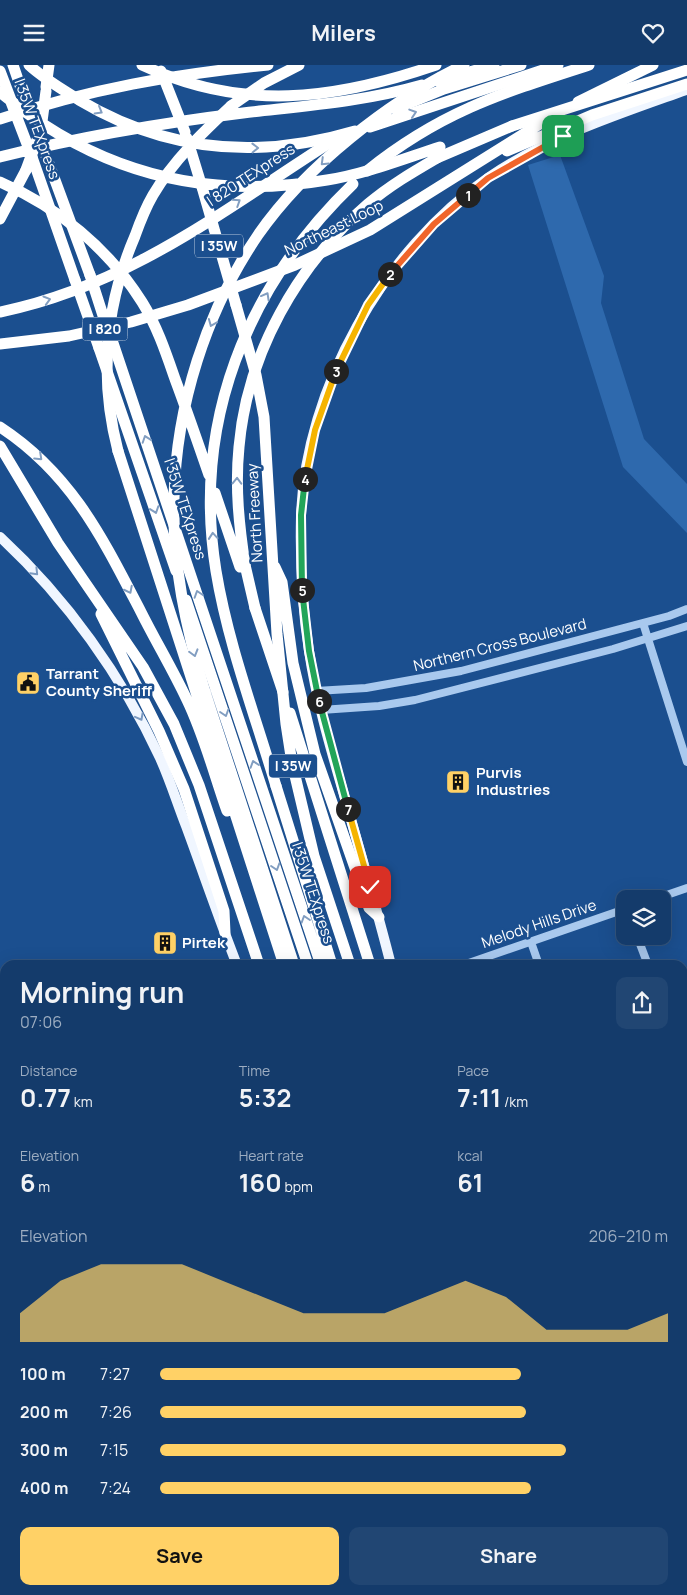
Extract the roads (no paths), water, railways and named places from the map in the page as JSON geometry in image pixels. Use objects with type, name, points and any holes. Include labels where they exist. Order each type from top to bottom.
[{"type":"highway","name":"I 35W TEXpress","points":[[13,65],[90,275],[318,960]]},
{"type":"highway","points":[[29,65],[56,86],[125,125],[174,140],[214,147],[245,148],[274,148],[333,138],[558,65]]},
{"type":"highway","points":[[43,65],[46,91]]},
{"type":"highway","points":[[0,219],[24,176],[41,129],[49,65]]},
{"type":"highway","points":[[142,65],[171,78],[211,89],[281,97],[314,95],[359,88],[436,65]]},
{"type":"highway","name":"North Freeway","points":[[159,65],[185,132],[256,375],[264,417],[281,691],[292,763],[314,856],[348,960]]},
{"type":"highway","points":[[3,117],[125,84],[175,75],[268,65]]},
{"type":"highway","points":[[282,960],[118,451],[110,423],[106,353],[111,313],[128,251],[153,195],[199,136],[231,106],[264,83],[299,65]]},
{"type":"highway","points":[[292,960],[205,692],[185,619],[178,577],[174,500],[176,463],[186,399],[195,368],[219,307],[260,233],[313,173],[340,147],[387,110],[420,88],[464,65]]},
{"type":"highway","points":[[0,157],[61,141],[242,113],[362,99],[402,91],[494,65]]},
{"type":"highway","name":"I 820 TEXpress","points":[[0,312],[67,295],[132,267],[174,244],[350,130],[444,89],[521,65]]},
{"type":"highway","points":[[330,960],[224,610],[212,535],[211,466],[217,428],[229,377],[241,345],[265,297],[290,255],[314,224],[371,168],[417,134],[474,104],[589,65]]},
{"type":"highway","name":"Northeast Loop","points":[[0,344],[69,336],[131,322],[188,305],[295,265],[370,230],[538,124],[599,90],[653,65]]},
{"type":"highway","name":"I 35W TEXpress","points":[[0,71],[75,279],[208,664],[306,960]]},
{"type":"highway","points":[[0,92],[45,127],[93,153],[152,175],[220,186],[268,187],[328,180],[356,174],[687,71]]},
{"type":"highway","points":[[480,162],[592,115],[687,84]]},
{"type":"highway","points":[[254,607],[245,565],[237,504],[239,447],[245,407],[254,373],[280,314],[314,261],[338,232],[369,203],[401,180],[437,158],[512,126]]},
{"type":"highway","points":[[0,182],[47,206],[89,239],[108,257],[143,303],[154,324],[171,367],[254,607],[341,869],[368,960]]},
{"type":"highway","points":[[0,427],[42,459],[66,485],[86,511],[104,540],[188,701],[245,862],[255,877]]},
{"type":"highway","points":[[0,446],[13,472],[58,543],[143,667],[181,740],[199,785],[257,960]]},
{"type":"highway","points":[[272,561],[282,582],[293,663],[315,755],[369,908],[379,917]]},
{"type":"highway","points":[[98,602],[102,619],[159,731],[184,789],[224,911],[225,933]]},
{"type":"main road","points":[[391,960],[316,691],[302,592],[301,515],[315,430],[327,393],[349,341],[368,305],[397,264],[434,224],[495,173],[563,136],[687,89]]},
{"type":"main road","points":[[0,537],[40,577],[60,601],[95,648],[136,712],[161,760],[234,960]]},
{"type":"street","name":"Northern Cross Boulevard","points":[[316,691],[366,688],[401,683],[498,661],[643,623],[687,609]]},
{"type":"street","points":[[643,623],[687,762]]},
{"type":"street","name":"Northern Cross Boulevard","points":[[321,709],[379,706],[415,700],[648,639],[687,626]]},
{"type":"street","points":[[498,661],[501,678]]},
{"type":"street","points":[[671,894],[687,888]]},
{"type":"street","name":"Melody Hills Drive","points":[[478,960],[616,912]]},
{"type":"street","points":[[531,942],[537,960]]},
{"type":"street","points":[[640,945],[646,960]]},
{"type":"place","name":"Tarrant County Sheriff","points":[[28,683]]},
{"type":"place","name":"Purvis Industries","points":[[458,782]]},
{"type":"place","name":"Pirtek","points":[[165,943]]}]
